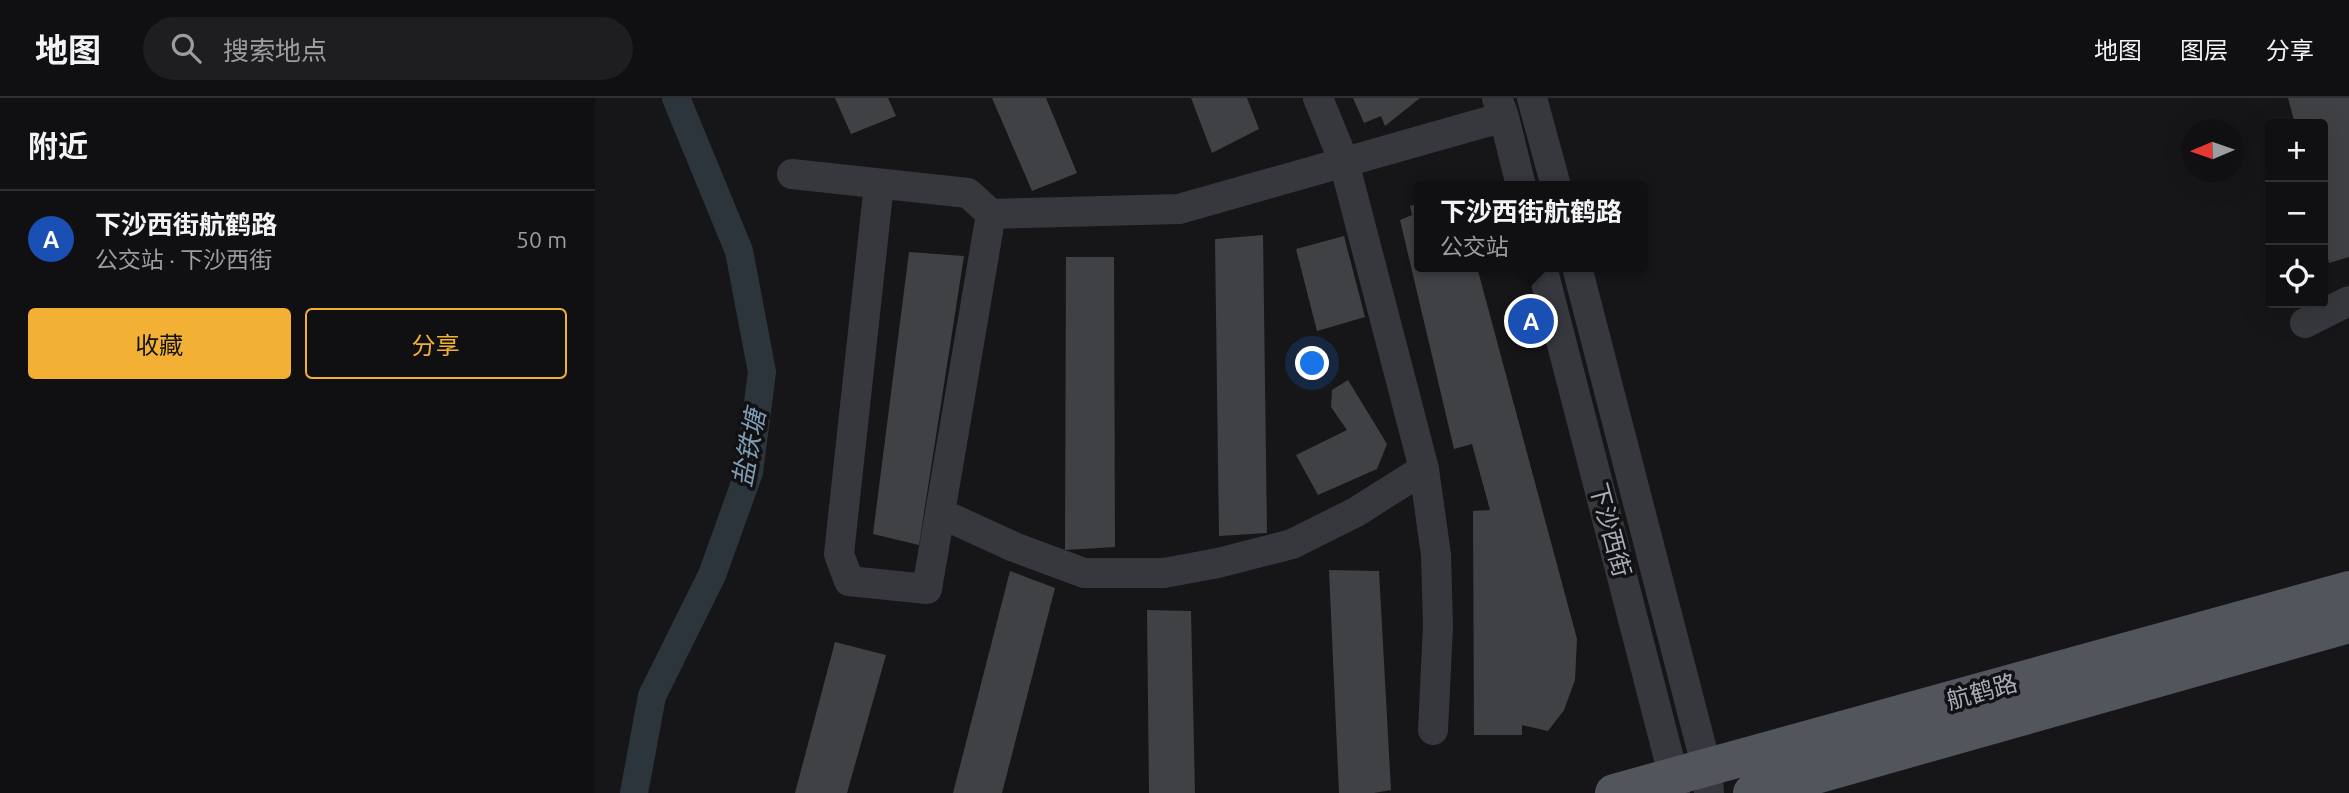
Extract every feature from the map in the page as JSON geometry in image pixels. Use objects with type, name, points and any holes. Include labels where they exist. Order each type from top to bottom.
[{"type":"main road","name":"航鹤路","points":[[1614,793],[1691,783],[2349,590]]},
{"type":"main road","name":"航鹤路","points":[[1752,793],[2349,624]]},
{"type":"street","points":[[1318,98],[1344,162],[1424,469],[1436,555],[1438,626],[1433,730]]},
{"type":"street","points":[[1532,98],[1555,181]]},
{"type":"street","points":[[792,174],[968,193],[991,214],[1179,209],[1344,162],[1500,107],[1520,181]]},
{"type":"street","points":[[879,184],[839,554],[849,581],[927,589],[991,214]]},
{"type":"street","name":"下沙西街","points":[[1543,272],[1691,783]]},
{"type":"street","name":"下沙西街","points":[[1578,272],[1691,783]]},
{"type":"street","points":[[2305,323],[2349,301]]},
{"type":"street","points":[[940,513],[1014,547],[1083,573],[1164,573],[1218,563],[1292,544],[1356,512],[1424,469]]},
{"type":"building","points":[[835,98],[888,98],[896,116],[851,134]]},
{"type":"building","points":[[992,98],[1046,98],[1077,173],[1032,191]]},
{"type":"building","points":[[1191,98],[1247,98],[1259,129],[1212,153]]},
{"type":"building","points":[[1353,98],[1420,98],[1385,126],[1381,116],[1364,123]]},
{"type":"building","points":[[2288,98],[2349,98],[2349,257],[2329,263],[2328,259],[2328,119],[2294,119]]},
{"type":"building","points":[[1414,205],[1414,272],[1478,272],[1577,639],[1575,680],[1564,710],[1548,731],[1522,725],[1522,735],[1474,735],[1473,511],[1490,510],[1472,444],[1454,449],[1400,220],[1412,215],[1410,206]]},
{"type":"building","points":[[1263,235],[1267,533],[1219,536],[1215,239]]},
{"type":"building","points":[[1344,236],[1365,317],[1317,331],[1296,249]]},
{"type":"building","points":[[909,252],[964,256],[919,545],[873,534]]},
{"type":"building","points":[[1066,257],[1114,257],[1115,547],[1065,550]]},
{"type":"building","points":[[1348,380],[1387,444],[1377,469],[1318,495],[1296,455],[1347,430],[1331,407],[1332,390]]},
{"type":"building","points":[[1329,570],[1379,571],[1391,790],[1339,793]]},
{"type":"building","points":[[1010,571],[1055,588],[1002,793],[953,793]]},
{"type":"building","points":[[1147,610],[1191,611],[1195,793],[1149,793]]},
{"type":"building","points":[[835,642],[886,655],[847,793],[795,793]]},
{"type":"waterway","name":"盐铁塘","points":[[634,793],[652,696],[712,575],[749,472],[762,372],[739,251],[676,98]]},
{"type":"place","name":"下沙西街航鹤路","points":[[1531,321]]}]
